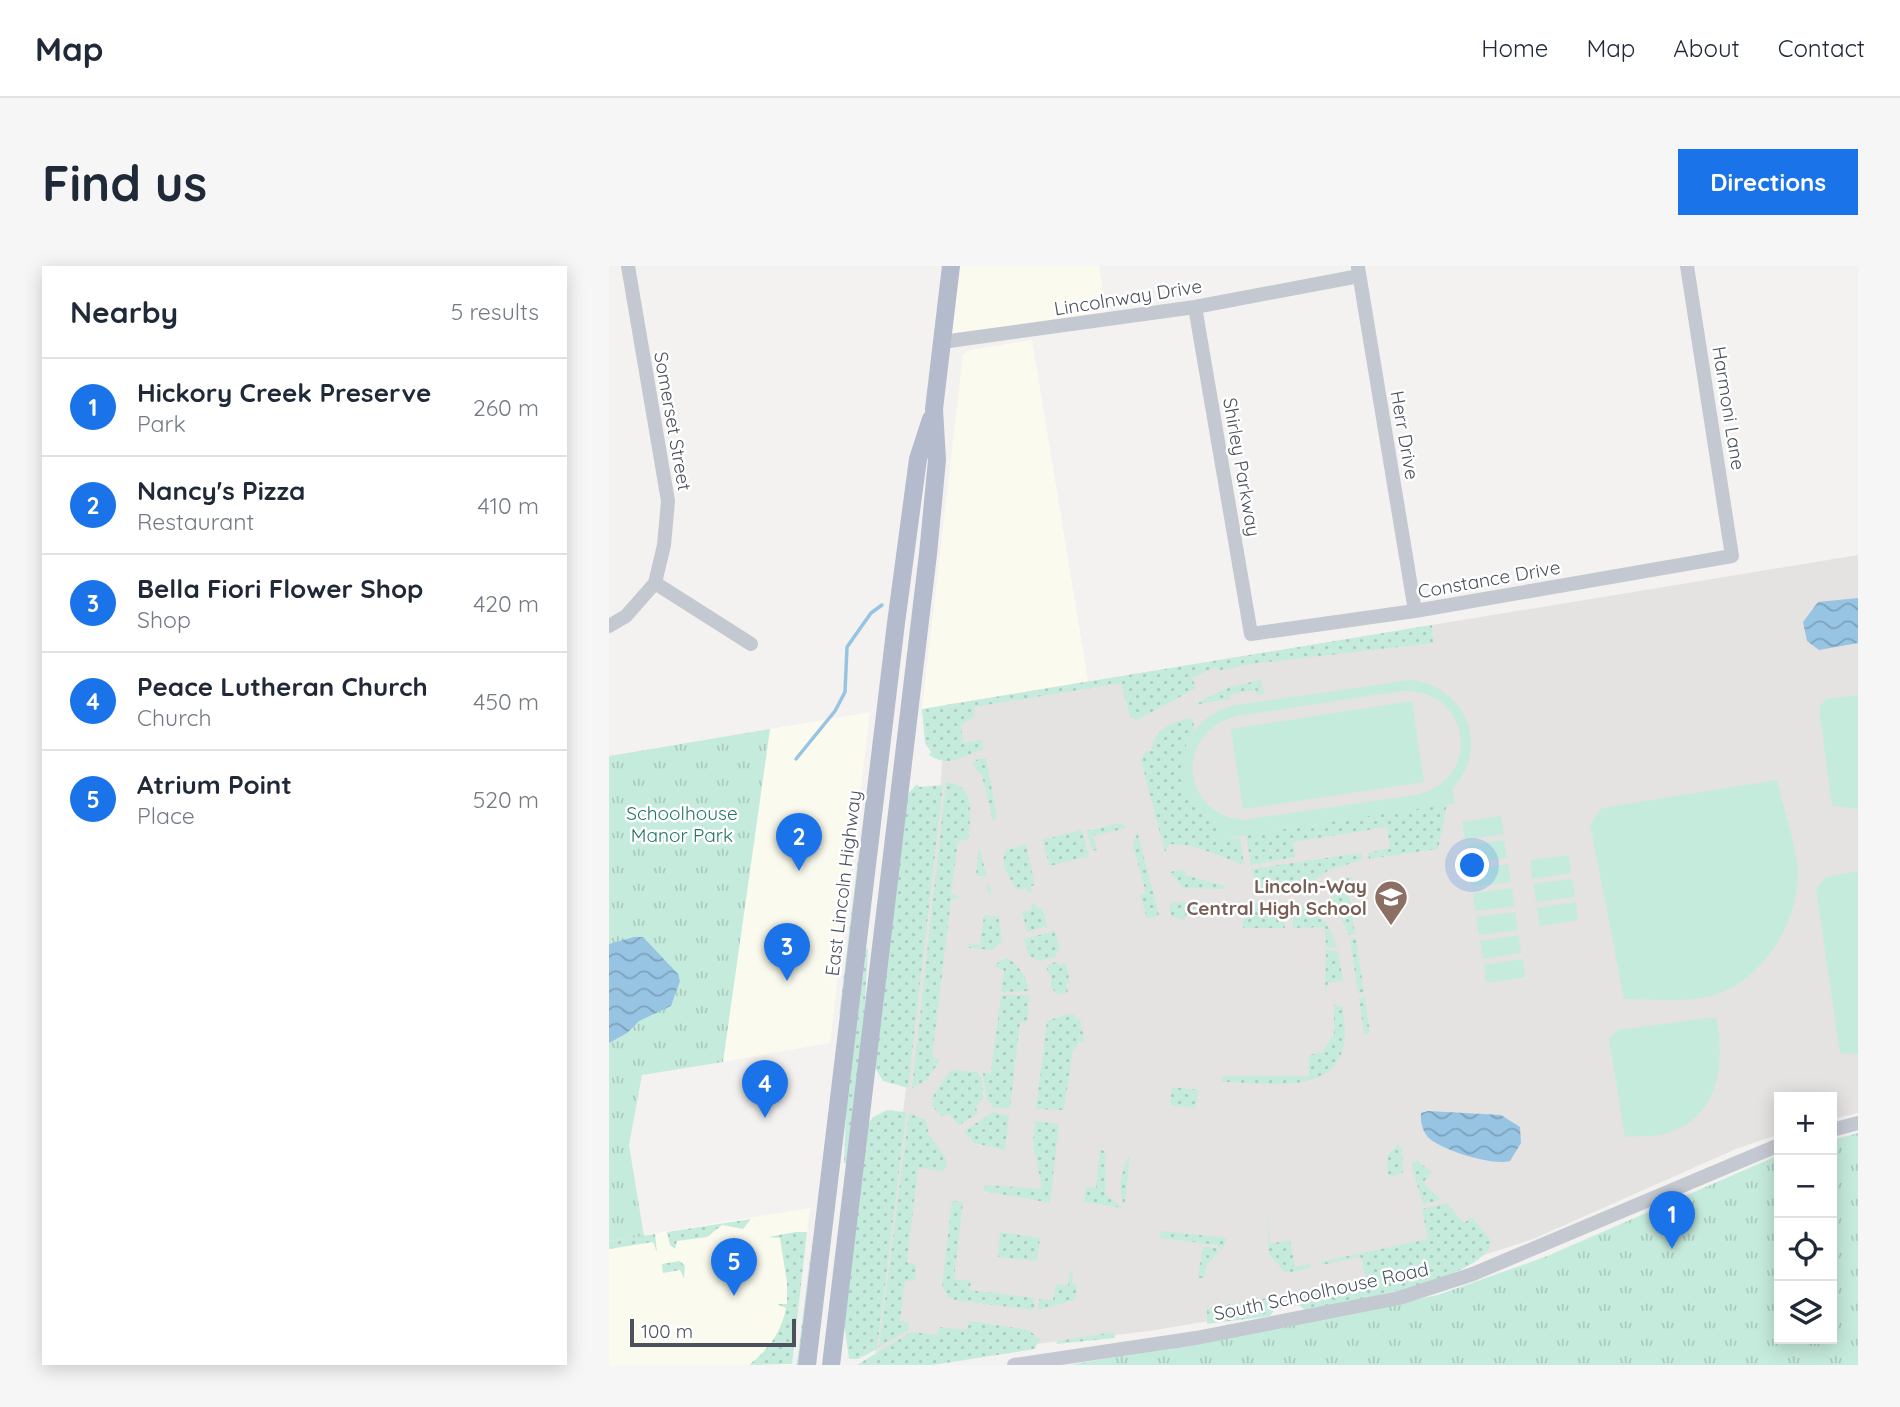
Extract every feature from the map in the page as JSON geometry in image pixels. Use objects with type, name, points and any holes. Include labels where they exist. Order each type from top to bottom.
[{"type":"main road","name":"East Lincoln Highway","points":[[831,1365],[928,554],[937,460],[935,409],[951,266]]},
{"type":"main road","name":"East Lincoln Highway","points":[[807,1365],[902,572],[918,459],[935,409]]},
{"type":"street","name":"Somerset Street","points":[[628,266],[668,501],[664,545],[655,583]]},
{"type":"street","name":"Harmoni Lane","points":[[1687,266],[1732,556]]},
{"type":"street","name":"Lincolnway Drive","points":[[942,342],[1195,307],[1358,271]]},
{"type":"street","name":"Herr Drive","points":[[1358,271],[1415,611]]},
{"type":"street","name":"Shirley Parkway","points":[[1195,307],[1251,634]]},
{"type":"street","name":"Constance Drive","points":[[1251,634],[1415,611],[1732,556]]},
{"type":"street","points":[[609,626],[626,616],[655,583],[751,645]]},
{"type":"street","points":[[1837,1129],[1858,1123]]},
{"type":"street","name":"South Schoolhouse Road","points":[[1014,1365],[1196,1338],[1399,1298],[1473,1274],[1774,1148]]},
{"type":"shaded area","points":[[954,266],[1099,266],[1107,316],[945,339]]},
{"type":"shaded area","points":[[1032,340],[1088,681],[922,709],[963,355],[970,350]]},
{"type":"shaded area","name":"Lincoln-Way Central High School","points":[[1858,555],[1858,1113],[1837,1118],[1837,1092],[1774,1092],[1774,1136],[1736,1149],[1533,1239],[1362,1295],[1150,1331],[1001,1348],[875,1356],[940,792],[946,705]]},
{"type":"shaded area","points":[[870,712],[830,1043],[723,1062],[770,729]]},
{"type":"shaded area","points":[[810,1208],[791,1365],[609,1365],[609,1241]]},
{"type":"green space","points":[[1432,625],[1433,643],[1250,664],[1218,671],[1216,667],[1192,678],[1196,688],[1137,720],[1130,716],[1121,683],[974,707],[975,716],[961,725],[963,743],[982,740],[984,749],[957,760],[944,761],[929,755],[931,752],[925,743],[922,709]]},
{"type":"green space","points":[[1261,680],[1264,694],[1257,695],[1256,690],[1231,694],[1230,699],[1193,705],[1229,687]]},
{"type":"green space","points":[[1411,680],[1430,685],[1446,694],[1458,706],[1467,721],[1471,738],[1470,755],[1464,773],[1452,789],[1455,803],[1220,839],[1217,824],[1199,811],[1188,794],[1182,776],[1183,758],[1188,741],[1199,725],[1215,713],[1236,705]],"holes":[[[1402,691],[1425,694],[1443,704],[1455,718],[1460,736],[1460,754],[1452,772],[1438,786],[1416,795],[1243,820],[1222,814],[1206,803],[1197,788],[1193,771],[1195,754],[1203,738],[1217,724],[1237,716]]]},
{"type":"green space","points":[[1858,695],[1858,809],[1832,806],[1819,707],[1826,699]]},
{"type":"green space","points":[[1412,701],[1424,782],[1243,809],[1231,729]]},
{"type":"green space","points":[[1193,718],[1194,730],[1186,744],[1195,806],[1218,825],[1220,838],[1240,838],[1244,865],[1190,846],[1169,844],[1165,852],[1141,760],[1145,752],[1152,750],[1153,742],[1161,731],[1179,721]]},
{"type":"green space","name":"Schoolhouse Manor Park","points":[[770,729],[723,1062],[642,1075],[629,1145],[644,1236],[609,1241],[609,756]]},
{"type":"green space","points":[[986,758],[997,817],[993,821],[982,776],[972,764],[978,759]]},
{"type":"green space","points":[[1777,780],[1797,863],[1794,902],[1779,940],[1753,972],[1720,993],[1697,999],[1624,999],[1590,824],[1602,808]]},
{"type":"green space","points":[[946,782],[963,789],[968,796],[968,840],[958,841],[951,894],[960,897],[951,900],[932,1057],[940,1060],[927,1080],[912,1088]]},
{"type":"green space","points":[[917,784],[919,787],[943,785],[908,1088],[883,1081],[874,1066],[906,796]]},
{"type":"green space","points":[[1447,804],[1438,849],[1369,859],[1368,853],[1390,848],[1387,827],[1293,842],[1295,857],[1251,865],[1246,835]]},
{"type":"green space","points":[[1501,816],[1504,834],[1465,840],[1462,822]]},
{"type":"green space","points":[[863,817],[842,1013],[839,1015]]},
{"type":"green space","points":[[1120,823],[1127,828],[1093,836],[1097,850],[1092,851],[1087,831]]},
{"type":"green space","points":[[1082,830],[1089,856],[1050,866],[1042,840]]},
{"type":"green space","points":[[1137,831],[1159,915],[1147,919],[1140,895],[1146,893],[1133,845]]},
{"type":"green space","points":[[1504,840],[1507,858],[1468,864],[1466,846]]},
{"type":"green space","points":[[1026,844],[1035,885],[1031,886],[1032,892],[1028,893],[1026,888],[1016,890],[1003,861],[1006,850]]},
{"type":"green space","points":[[979,846],[987,877],[976,875]]},
{"type":"green space","points":[[1361,853],[1362,860],[1329,870],[1302,889],[1256,889],[1252,869]]},
{"type":"green space","points":[[1569,855],[1571,873],[1532,879],[1530,860]]},
{"type":"green space","points":[[1508,864],[1511,882],[1472,887],[1469,869]]},
{"type":"green space","points":[[1185,871],[1185,875],[1225,886],[1223,889],[1183,888],[1170,872]]},
{"type":"green space","points":[[1858,871],[1858,1054],[1840,1053],[1816,889],[1826,877]]},
{"type":"green space","points":[[1356,877],[1347,881],[1355,934],[1349,935],[1331,896],[1341,879]]},
{"type":"green space","points":[[1572,879],[1575,897],[1536,902],[1533,884]]},
{"type":"green space","points":[[1512,888],[1514,906],[1475,911],[1473,893]]},
{"type":"green space","points":[[1173,902],[1202,903],[1204,911],[1189,911],[1184,920],[1171,916],[1169,907]]},
{"type":"green space","points":[[1576,902],[1578,920],[1540,926],[1537,908]]},
{"type":"green space","points":[[1035,903],[1037,909],[1042,908],[1047,926],[1027,932],[1022,912],[1032,910],[1031,904]]},
{"type":"green space","points":[[1209,903],[1284,903],[1285,928],[1243,928],[1244,911],[1206,912]]},
{"type":"green space","points":[[1302,906],[1327,923],[1337,947],[1326,947],[1325,927],[1293,928],[1293,907]]},
{"type":"green space","points":[[1515,912],[1518,930],[1479,935],[1476,917]]},
{"type":"green space","points":[[984,915],[999,917],[1002,942],[992,950],[969,948],[968,944],[980,945]]},
{"type":"green space","points":[[1055,931],[1060,951],[1055,952],[1056,957],[1039,961],[1029,956],[1024,939]]},
{"type":"green space","points":[[1519,935],[1521,953],[1483,959],[1480,941]]},
{"type":"green space","points":[[1356,938],[1364,993],[1358,993],[1350,939]]},
{"type":"green space","points":[[864,948],[868,949],[864,1021],[847,1163],[844,1163],[847,1085]]},
{"type":"green space","points":[[1326,950],[1338,951],[1343,981],[1328,983],[1325,997]]},
{"type":"green space","points":[[1005,958],[1021,971],[1029,991],[1001,992],[1004,970],[996,968],[995,965]]},
{"type":"green space","points":[[1523,959],[1525,977],[1486,983],[1484,965]]},
{"type":"green space","points":[[1057,961],[1059,965],[1066,963],[1070,983],[1066,984],[1068,993],[1057,994],[1051,987],[1051,978],[1046,967]]},
{"type":"green space","points":[[1001,995],[1029,995],[1027,1023],[1020,1022],[1010,1108],[994,1108],[987,1099],[983,1073],[991,1073]]},
{"type":"green space","points":[[1365,997],[1370,1033],[1364,1034],[1359,998]]},
{"type":"green space","points":[[1334,1005],[1343,1007],[1345,1034],[1341,1055],[1331,1069],[1317,1078],[1300,1082],[1222,1082],[1222,1076],[1309,1076],[1309,1055],[1322,1052],[1334,1034]]},
{"type":"green space","points":[[1074,1014],[1076,1020],[1080,1019],[1085,1043],[1078,1042],[1073,1049],[1064,1110],[1036,1109],[1047,1021]]},
{"type":"green space","points":[[1716,1017],[1720,1053],[1714,1088],[1707,1103],[1697,1116],[1682,1127],[1659,1135],[1625,1137],[1609,1039],[1618,1030]]},
{"type":"green space","points":[[951,1070],[978,1072],[982,1079],[983,1099],[976,1106],[977,1114],[959,1125],[949,1114],[942,1116],[932,1106],[934,1094]]},
{"type":"green space","points":[[1172,1087],[1199,1090],[1195,1108],[1170,1105]]},
{"type":"green space","points":[[887,1110],[905,1112],[906,1116],[877,1349],[858,1359],[849,1359],[844,1323],[868,1124],[873,1117]]},
{"type":"green space","points":[[993,1112],[1009,1116],[1005,1150],[974,1143],[964,1131]]},
{"type":"green space","points":[[909,1113],[926,1120],[929,1135],[945,1157],[947,1167],[943,1171],[918,1168],[907,1262],[916,1265],[915,1280],[905,1281],[900,1321],[909,1322],[908,1330],[879,1347]]},
{"type":"green space","points":[[1035,1121],[1059,1124],[1050,1203],[984,1191],[985,1185],[1042,1189],[1033,1143]]},
{"type":"green space","points":[[1858,1133],[1858,1365],[1069,1365],[1246,1334],[1438,1295],[1545,1257],[1774,1157],[1774,1344],[1837,1344],[1837,1139]]},
{"type":"green space","points":[[1398,1144],[1402,1148],[1403,1173],[1388,1177],[1387,1156]]},
{"type":"green space","points":[[1100,1150],[1105,1151],[1106,1195],[1123,1208],[1084,1202],[1086,1187],[1096,1188]]},
{"type":"green space","points":[[1130,1154],[1125,1202],[1124,1204],[1121,1179]]},
{"type":"green space","points":[[1417,1160],[1431,1172],[1423,1183],[1441,1200],[1423,1204],[1412,1168],[1412,1163]]},
{"type":"green space","points":[[952,1201],[963,1202],[954,1279],[971,1281],[970,1290],[1034,1298],[1034,1310],[949,1298],[942,1286]]},
{"type":"green space","points":[[1266,1201],[1270,1244],[1290,1240],[1295,1267],[1310,1264],[1311,1268],[1286,1273],[1269,1255]]},
{"type":"green space","points":[[1447,1203],[1464,1223],[1472,1217],[1491,1241],[1484,1255],[1466,1267],[1410,1288],[1305,1310],[1299,1305],[1298,1293],[1366,1279],[1361,1257],[1321,1265],[1320,1262],[1428,1239],[1422,1209]]},
{"type":"green space","points":[[751,1219],[743,1229],[722,1225],[707,1237],[677,1241],[675,1249],[670,1245],[667,1232]]},
{"type":"green space","points":[[1161,1231],[1227,1238],[1222,1251],[1218,1245],[1160,1238]]},
{"type":"green space","points":[[807,1232],[792,1364],[749,1365],[768,1347],[781,1325],[786,1308],[777,1304],[787,1304],[787,1283],[780,1238],[768,1237]]},
{"type":"green space","points":[[1000,1232],[1040,1238],[1037,1261],[998,1257]]},
{"type":"green space","points":[[655,1234],[657,1252],[653,1242],[609,1249],[609,1241]]},
{"type":"green space","points":[[813,1235],[799,1365],[796,1365],[797,1362]]},
{"type":"green space","points":[[1203,1247],[1217,1248],[1219,1252],[1207,1264],[1204,1278],[1198,1278]]},
{"type":"green space","points":[[680,1261],[685,1266],[684,1278],[680,1270],[663,1273],[662,1264]]},
{"type":"green space","points":[[1070,1271],[1073,1271],[1072,1283],[1077,1286],[1075,1300],[1038,1310],[1039,1299],[1053,1300],[1056,1284],[1068,1286]]},
{"type":"green space","points":[[1277,1298],[1277,1306],[1270,1316],[1207,1324],[1207,1308]]},
{"type":"green space","points":[[969,1321],[1029,1330],[1039,1339],[1035,1349],[932,1365],[857,1365],[911,1332],[937,1335],[939,1327],[966,1330]]},
{"type":"green space","points":[[1114,1332],[1115,1338],[1056,1344],[1058,1341]]},
{"type":"water","points":[[1858,598],[1858,643],[1819,650],[1807,641],[1803,622],[1818,602]]},
{"type":"water","points":[[643,937],[678,974],[680,981],[671,1006],[639,1021],[627,1033],[609,1043],[609,944]]},
{"type":"water","points":[[1428,1111],[1501,1115],[1520,1127],[1521,1143],[1510,1161],[1492,1161],[1457,1153],[1437,1144],[1425,1134],[1421,1113]]},
{"type":"waterway","points":[[796,759],[835,711],[845,692],[847,647],[871,613],[882,605]]},
{"type":"place","name":"Nancy's Pizza","points":[[799,871]]},
{"type":"place","name":"Lincoln-Way Central High School","points":[[1391,927]]},
{"type":"place","name":"Bella Fiori Flower Shop","points":[[787,981]]},
{"type":"place","name":"Peace Lutheran Church","points":[[765,1118]]},
{"type":"place","name":"Hickory Creek Preserve","points":[[1672,1249]]},
{"type":"place","name":"Atrium Point","points":[[734,1296]]}]
